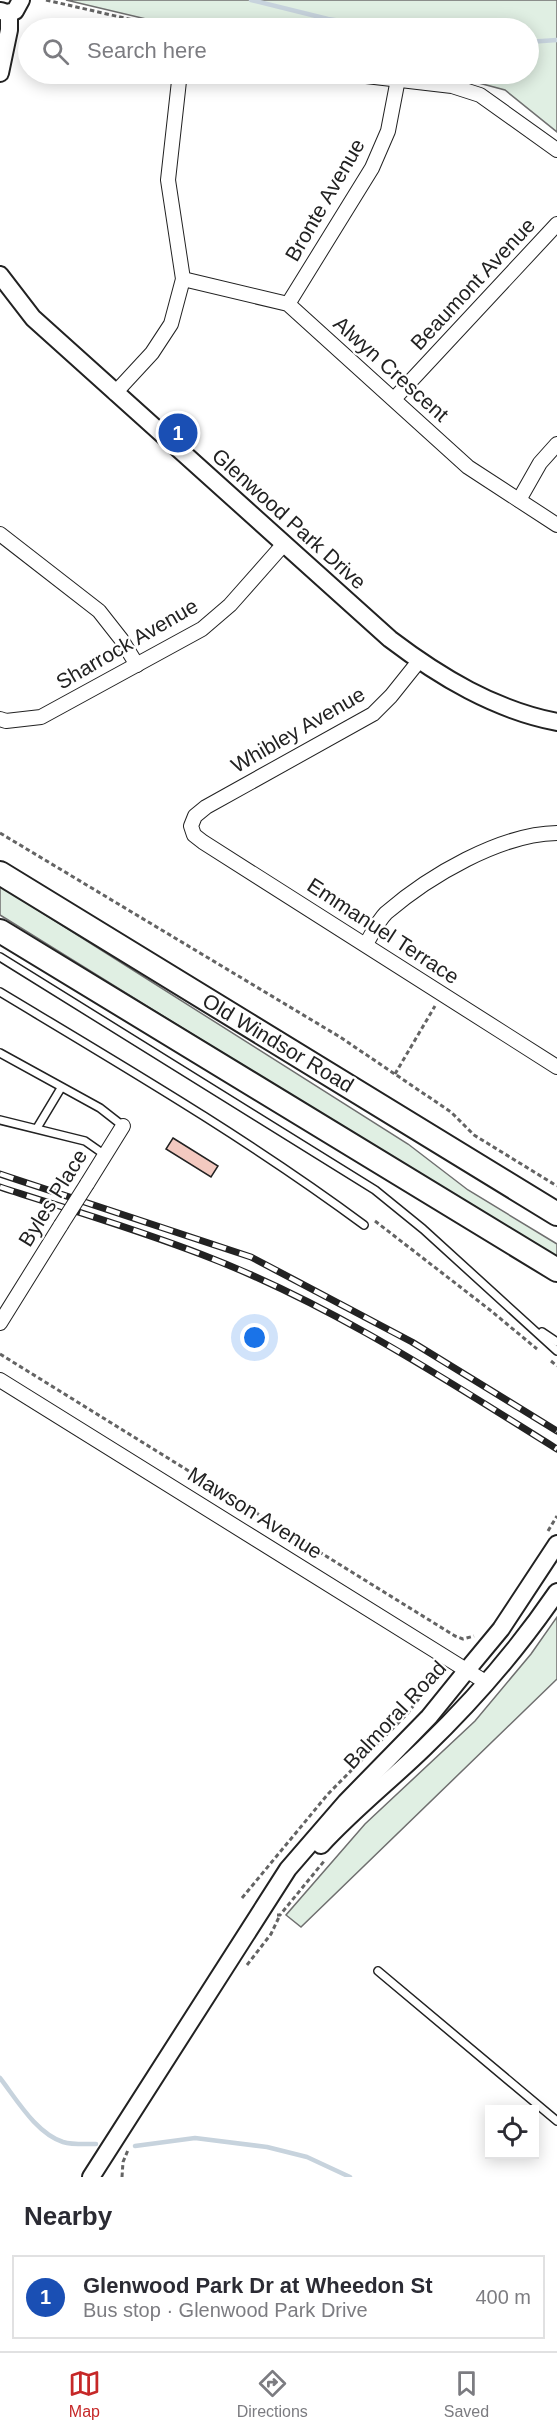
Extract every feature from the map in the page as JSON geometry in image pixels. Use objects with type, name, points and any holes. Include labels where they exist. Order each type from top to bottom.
[{"type":"highway","name":"Old Windsor Road","points":[[0,873],[557,1214]]},
{"type":"highway","points":[[0,931],[557,1270]]},
{"type":"street","points":[[0,73],[9,30],[5,12],[18,8],[21,0]]},
{"type":"street","points":[[116,393],[152,353],[171,324],[183,279],[168,180],[178,84]]},
{"type":"street","name":"Bronte Avenue","points":[[288,304],[372,168],[388,131],[397,84]]},
{"type":"street","points":[[437,84],[452,86],[480,95],[557,150]]},
{"type":"street","name":"Beaumont Avenue","points":[[394,399],[557,224]]},
{"type":"street","name":"Glenwood Park Drive","points":[[0,275],[33,318],[381,632],[419,661],[469,690],[513,710],[557,722]]},
{"type":"street","name":"Alwyn Crescent","points":[[183,279],[288,304],[468,467],[557,525]]},
{"type":"street","points":[[519,500],[540,463],[557,444]]},
{"type":"street","points":[[0,534],[99,611],[121,639],[136,665]]},
{"type":"street","name":"Sharrock Avenue","points":[[0,719],[6,722],[42,717],[202,629],[216,618],[283,545]]},
{"type":"street","name":"Whibley Avenue","points":[[191,826],[195,816],[206,807],[373,714],[419,661]]},
{"type":"street","name":"Emmanuel Terrace","points":[[191,826],[194,835],[203,842],[557,1066]]},
{"type":"street","points":[[366,944],[384,914],[463,860],[523,837],[557,833]]},
{"type":"street","name":"Byles Place","points":[[0,1323],[123,1126]]},
{"type":"street","name":"Mawson Avenue","points":[[0,1380],[487,1683]]},
{"type":"street","name":"Balmoral Road","points":[[91,2177],[288,1869],[316,1835],[429,1717],[501,1629],[557,1544]]},
{"type":"street","name":"Balmoral Road","points":[[260,1912],[331,1835],[423,1750],[487,1683],[527,1635],[557,1592]]},
{"type":"lane","points":[[0,957],[375,1190],[423,1229],[557,1351]]},
{"type":"lane","points":[[0,992],[160,1088],[284,1167],[364,1225]]},
{"type":"lane","points":[[0,1053],[100,1108],[123,1126]]},
{"type":"lane","points":[[37,1128],[61,1088]]},
{"type":"lane","points":[[0,1120],[84,1141],[105,1155]]},
{"type":"lane","points":[[523,1318],[557,1342]]},
{"type":"lane","points":[[378,1971],[557,2121]]},
{"type":"path","points":[[46,0],[124,18]]},
{"type":"path","points":[[0,833],[340,1037],[451,1112],[474,1135],[557,1186]]},
{"type":"path","points":[[395,1074],[436,1007],[429,1003],[437,991]]},
{"type":"path","points":[[0,1354],[455,1636]]},
{"type":"path","points":[[122,2171],[122,2177]]},
{"type":"green space","points":[[66,0],[557,0],[557,132],[505,90],[482,84],[539,84],[539,18],[142,18]]},
{"type":"green space","points":[[0,886],[408,1144],[468,1190],[557,1244],[557,1260],[0,915]]},
{"type":"green space","points":[[557,1617],[557,1679],[301,1927],[286,1915],[365,1824],[475,1721],[531,1654]]},
{"type":"building","points":[[173,1138],[218,1166],[211,1177],[166,1149]]},
{"type":"waterway","points":[[251,0],[324,18]]},
{"type":"waterway","points":[[539,41],[557,40]]},
{"type":"waterway","points":[[0,2078],[28,2115],[53,2138],[71,2144],[96,2144]]},
{"type":"waterway","points":[[135,2146],[195,2138],[267,2147],[307,2157],[350,2177]]},
{"type":"railway","points":[[0,1174],[251,1257],[412,1342],[557,1431]]},
{"type":"railway","points":[[0,1187],[178,1246],[250,1274],[385,1343],[557,1449]]},
{"type":"place","name":"Glenwood Park Dr at Wheedon St","points":[[178,433]]}]
